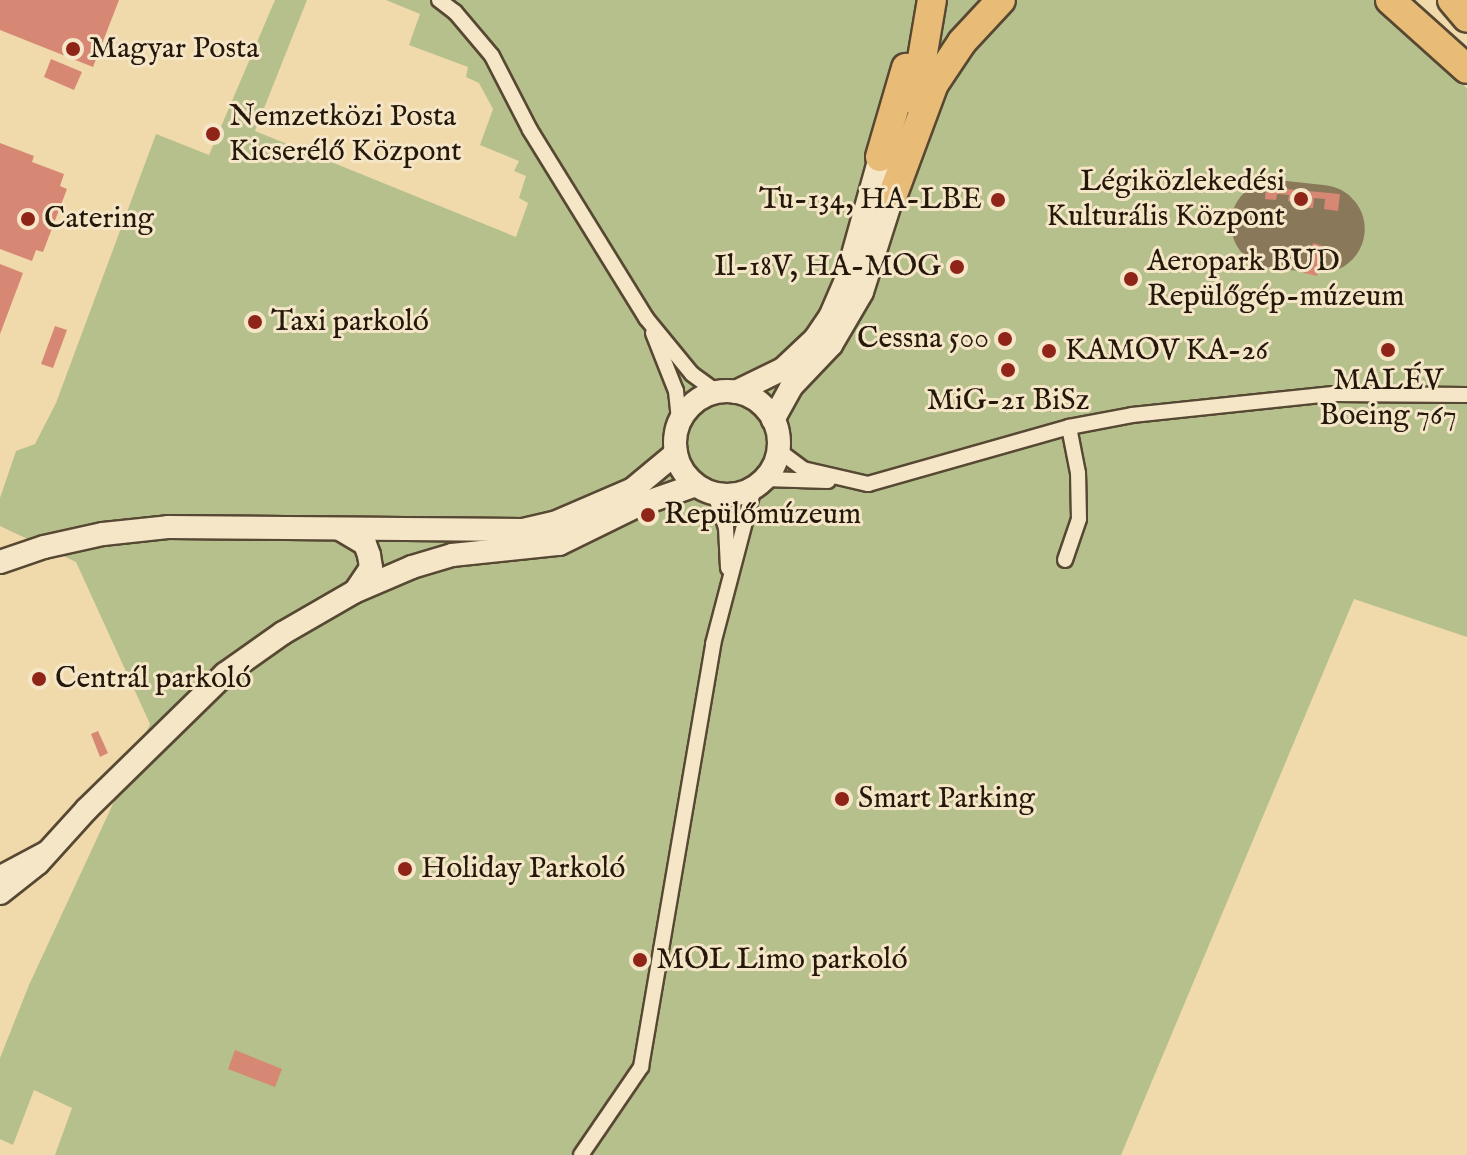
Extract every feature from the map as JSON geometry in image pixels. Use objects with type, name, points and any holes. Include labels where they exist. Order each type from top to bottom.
[{"type":"highway","points":[[880,157],[911,53],[932,0]]},
{"type":"highway","points":[[893,194],[921,78],[932,0]]},
{"type":"highway","points":[[893,194],[934,84],[962,42],[1001,0]]},
{"type":"highway","points":[[1390,0],[1467,69]]},
{"type":"highway","points":[[1420,0],[1467,57]]},
{"type":"highway","points":[[1452,0],[1467,18]]},
{"type":"street","points":[[439,0],[455,12],[492,56],[530,130],[646,318],[668,365],[679,421],[676,453],[681,468],[705,489],[726,527],[728,585]]},
{"type":"street","points":[[679,421],[699,399],[727,392],[783,369],[815,339],[830,317],[846,280],[880,157]]},
{"type":"street","points":[[773,420],[791,387],[831,345],[862,292],[893,194]]},
{"type":"street","points":[[581,1155],[641,1067],[713,644],[759,483],[778,450],[773,420],[758,402],[727,392],[692,374],[646,318]]},
{"type":"street","points":[[0,893],[30,870],[169,727],[251,653],[354,592],[452,555],[559,544],[639,505],[705,489],[735,494],[759,483],[881,482],[1069,427],[1252,400],[1372,393],[1467,395]]},
{"type":"street","points":[[1065,560],[1079,519],[1078,473],[1069,427]]},
{"type":"street","points":[[778,450],[803,469],[840,480]]},
{"type":"street","points":[[0,562],[44,547],[116,531],[168,527],[335,527],[491,533],[523,530],[554,523],[633,489],[676,453]]},
{"type":"street","points":[[335,527],[354,534],[365,544],[369,555],[371,568],[354,592]]},
{"type":"street","points":[[0,873],[51,846]]},
{"type":"green space","points":[[275,0],[307,0],[255,131],[516,237],[528,203],[519,198],[526,176],[514,171],[519,161],[480,145],[493,109],[479,83],[466,77],[468,67],[409,45],[420,14],[386,0],[1398,0],[1467,89],[1467,637],[1354,599],[1121,1155],[55,1155],[72,1108],[34,1090],[13,1145],[0,1139],[0,1058],[29,985],[150,724],[76,562],[0,526],[0,498],[16,451],[35,444],[56,403],[156,134],[209,155]]},
{"type":"building","name":"Magyar Posta","points":[[0,0],[119,0],[93,67],[0,30]]},
{"type":"building","points":[[51,59],[82,72],[74,90],[44,77]]},
{"type":"building","name":"Catering","points":[[0,143],[34,156],[32,162],[64,174],[60,186],[67,189],[43,252],[36,250],[32,261],[0,249]]},
{"type":"building","name":"Légiközlekedési Kulturális Központ","points":[[1266,187],[1340,194],[1338,211],[1324,209],[1325,199],[1314,198],[1313,208],[1300,207],[1300,202],[1288,201],[1289,195],[1277,194],[1276,200],[1265,199]]},
{"type":"building","points":[[1313,243],[1326,247],[1317,276],[1304,273]]},
{"type":"building","name":"Catering","points":[[0,264],[23,273],[0,334]]},
{"type":"building","points":[[55,326],[67,330],[53,368],[41,364]]},
{"type":"building","points":[[98,731],[108,753],[100,757],[91,734]]},
{"type":"building","points":[[235,1050],[282,1069],[275,1087],[228,1069]]},
{"type":"runway","points":[[1275,224],[1321,229]]},
{"type":"place","name":"Magyar Posta","points":[[73,49]]},
{"type":"place","name":"Nemzetközi Posta Kicserélő Központ","points":[[213,134]]},
{"type":"place","name":"Légiközlekedési Kulturális Központ","points":[[1301,199]]},
{"type":"place","name":"Tu-134, HA-LBE","points":[[998,200]]},
{"type":"place","name":"Catering","points":[[28,219]]},
{"type":"place","name":"Il-18V, HA-MOG","points":[[957,267]]},
{"type":"place","name":"Aeropark BUD Repülőgép-múzeum","points":[[1131,279]]},
{"type":"place","name":"Taxi parkoló","points":[[255,322]]},
{"type":"place","name":"Cessna 500","points":[[1005,339]]},
{"type":"place","name":"MALÉV Boeing 767","points":[[1388,350]]},
{"type":"place","name":"KAMOV KA-26","points":[[1049,351]]},
{"type":"place","name":"MiG-21 BiSz","points":[[1008,370]]},
{"type":"place","name":"Repülőmúzeum","points":[[648,515]]},
{"type":"place","name":"Centrál parkoló","points":[[39,679]]},
{"type":"place","name":"Smart Parking","points":[[842,799]]},
{"type":"place","name":"Holiday Parkoló","points":[[405,869]]},
{"type":"place","name":"MOL Limo parkoló","points":[[640,960]]}]
